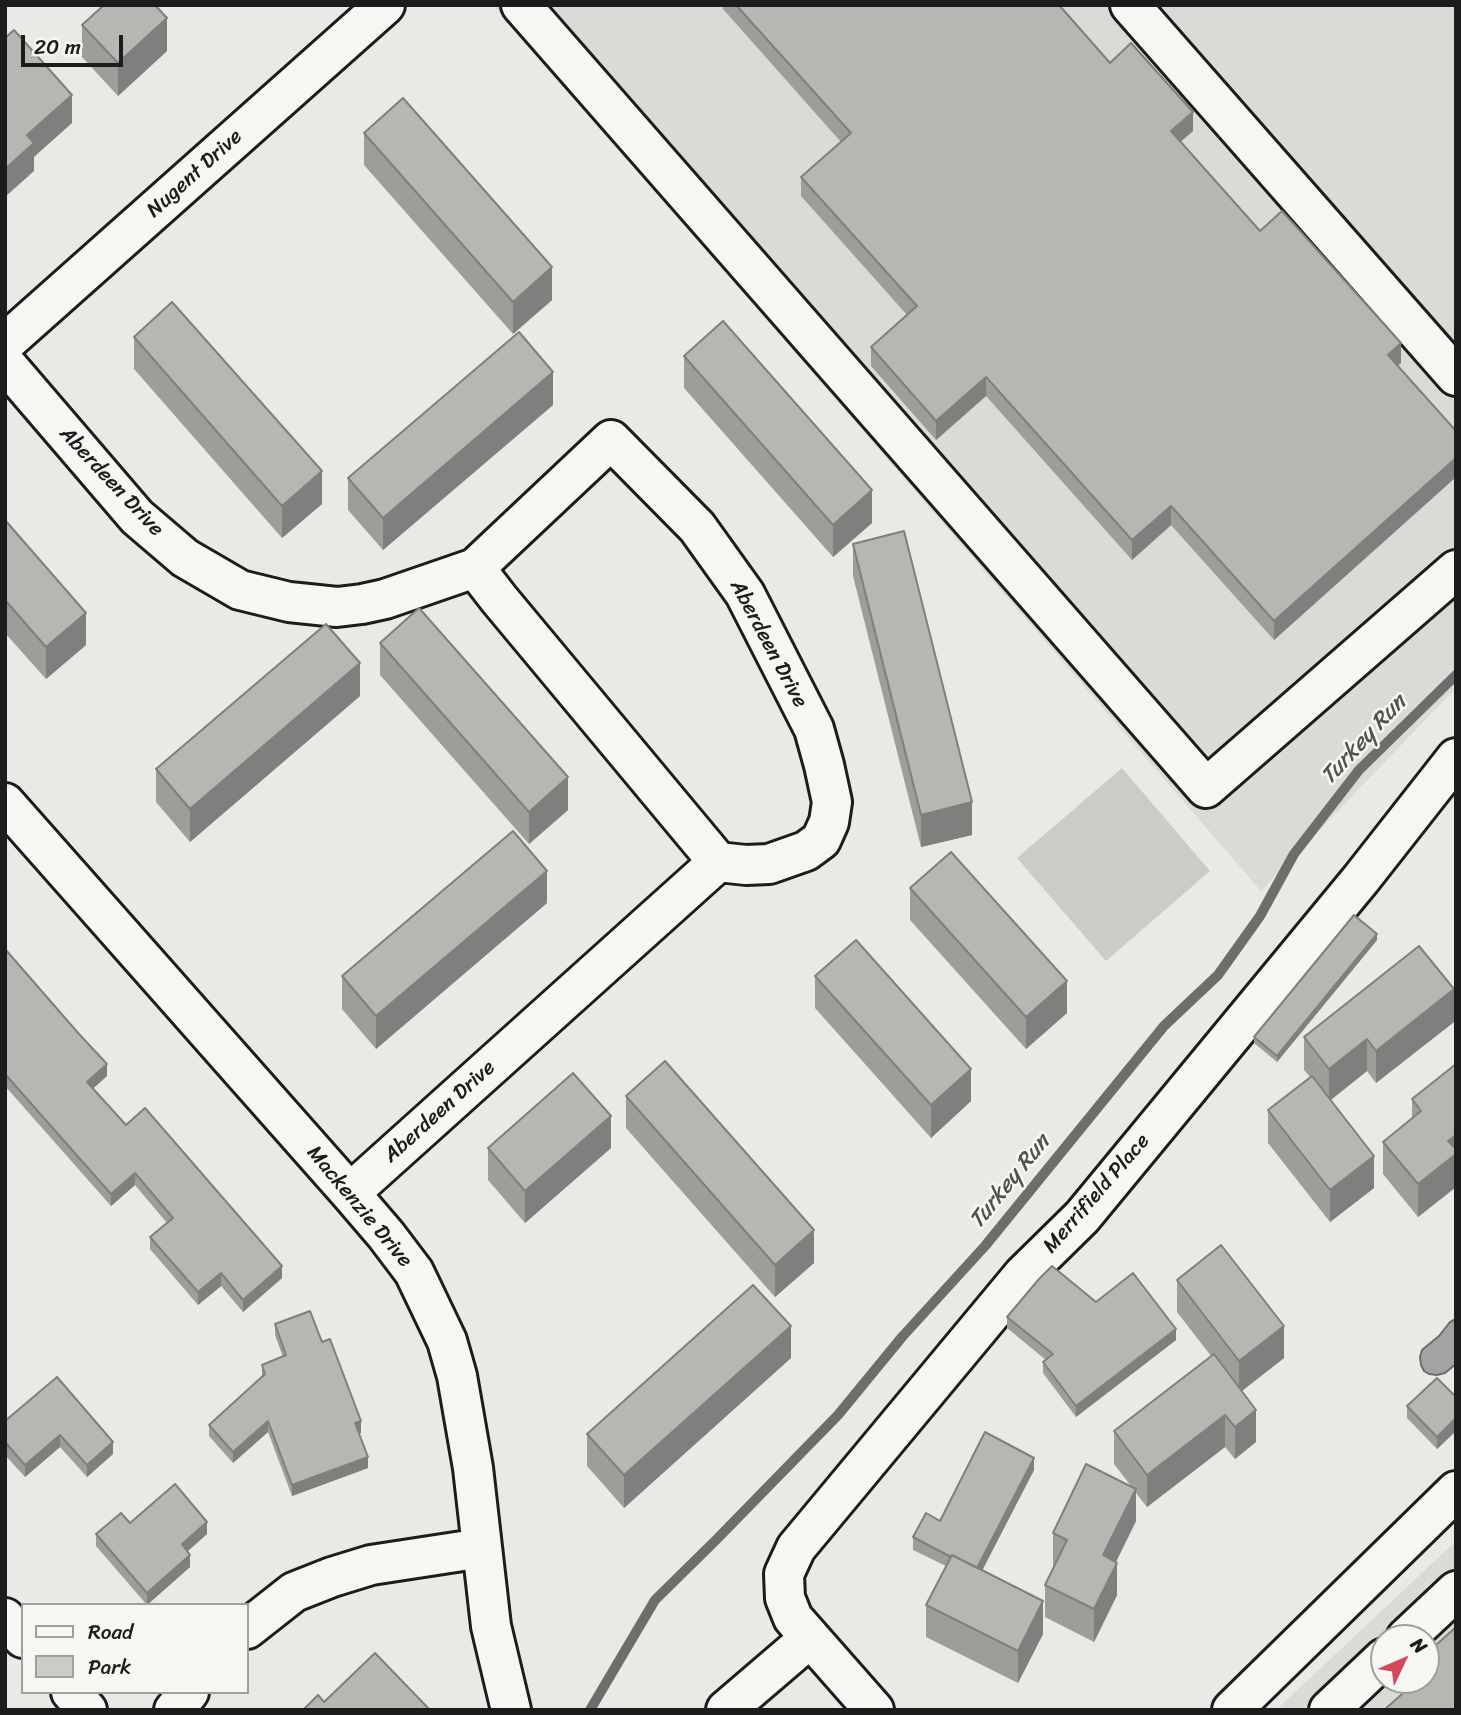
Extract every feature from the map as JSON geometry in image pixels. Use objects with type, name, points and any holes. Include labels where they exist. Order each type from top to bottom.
[{"type":"street","name":"Nugent Drive","points":[[5,343],[385,5]]},
{"type":"street","points":[[521,5],[1206,788],[1456,570]]},
{"type":"street","points":[[1130,5],[1456,376]]},
{"type":"street","name":"Aberdeen Drive","points":[[5,363],[137,517],[185,558],[240,590],[289,602],[337,607],[362,604],[385,599],[475,568],[611,440],[697,527],[745,594],[814,729],[832,802],[829,822],[821,840],[806,851],[769,864],[718,862],[350,1193]]},
{"type":"street","points":[[475,568],[718,862]]},
{"type":"street","name":"Merrifield Place","points":[[874,1710],[793,1618],[785,1598],[784,1574],[796,1548],[1024,1275],[1082,1217],[1361,879],[1456,758]]},
{"type":"street","name":"Mackenzie Drive","points":[[5,803],[350,1193],[414,1272],[447,1341],[459,1388],[473,1468],[491,1626],[511,1710]]},
{"type":"street","points":[[1232,1710],[1456,1491]]},
{"type":"street","points":[[248,1628],[293,1592],[332,1577],[371,1565],[482,1548]]},
{"type":"street","points":[[1421,1624],[1456,1591]]},
{"type":"street","points":[[5,1618],[21,1636]]},
{"type":"street","points":[[726,1710],[810,1638]]},
{"type":"street","points":[[1329,1710],[1370,1671]]},
{"type":"street","points":[[73,1694],[87,1710]]},
{"type":"street","points":[[174,1710],[187,1694]]},
{"type":"shaded area","points":[[493,5],[1456,5],[1456,688],[1261,891]]},
{"type":"shaded area","points":[[1456,1319],[1456,1364],[1445,1373],[1429,1374],[1421,1365],[1422,1350]]},
{"type":"shaded area","points":[[1456,1541],[1456,1710],[1276,1710]]},
{"type":"green space","points":[[1122,768],[1210,871],[1106,961],[1017,858]]},
{"type":"building","points":[[104,5],[155,5],[167,18],[118,63],[82,25]]},
{"type":"building","points":[[736,5],[1059,5],[1110,63],[1131,43],[1193,112],[1171,131],[1260,231],[1282,211],[1401,343],[1388,355],[1456,431],[1456,458],[1274,621],[1171,506],[1132,540],[986,377],[936,421],[871,347],[917,306],[801,177],[851,133]]},
{"type":"building","points":[[14,30],[72,95],[27,135],[34,143],[5,169],[5,38]]},
{"type":"building","points":[[403,98],[552,267],[513,302],[364,133]]},
{"type":"building","points":[[172,302],[322,471],[282,506],[134,337]]},
{"type":"building","points":[[723,321],[872,490],[833,525],[684,356]]},
{"type":"building","points":[[519,332],[553,372],[383,518],[348,478]]},
{"type":"building","points":[[5,520],[86,613],[46,647],[5,600]]},
{"type":"building","points":[[904,531],[972,802],[921,815],[853,544]]},
{"type":"building","points":[[419,608],[568,777],[529,812],[380,643]]},
{"type":"building","points":[[326,624],[360,663],[190,809],[156,769]]},
{"type":"building","points":[[513,831],[547,871],[376,1016],[342,976]]},
{"type":"building","points":[[951,852],[1067,981],[1026,1017],[910,888]]},
{"type":"building","points":[[1354,915],[1377,934],[1277,1056],[1254,1037]]},
{"type":"building","points":[[856,940],[971,1069],[931,1105],[815,976]]},
{"type":"building","points":[[1419,946],[1454,989],[1376,1051],[1367,1039],[1329,1069],[1304,1037]]},
{"type":"building","points":[[5,949],[107,1064],[87,1082],[126,1125],[145,1108],[282,1266],[243,1300],[221,1273],[198,1292],[150,1237],[173,1218],[135,1173],[111,1194],[5,1074]]},
{"type":"building","points":[[665,1061],[814,1230],[775,1265],[626,1096]]},
{"type":"building","points":[[1456,1064],[1456,1135],[1448,1141],[1456,1149],[1456,1154],[1418,1184],[1383,1142],[1421,1111],[1412,1099]]},
{"type":"building","points":[[573,1073],[611,1116],[525,1191],[488,1148]]},
{"type":"building","points":[[1312,1076],[1374,1156],[1330,1190],[1268,1110]]},
{"type":"building","points":[[1221,1245],[1284,1326],[1239,1361],[1177,1280]]},
{"type":"building","points":[[1052,1266],[1096,1302],[1133,1273],[1176,1329],[1076,1406],[1043,1362],[1053,1354],[1007,1317]]},
{"type":"building","points":[[753,1285],[791,1326],[624,1475],[587,1434]]},
{"type":"building","points":[[310,1311],[322,1342],[330,1339],[361,1421],[355,1423],[368,1457],[292,1485],[268,1421],[233,1452],[209,1425],[265,1374],[262,1365],[286,1355],[275,1324]]},
{"type":"building","points":[[1214,1354],[1256,1410],[1235,1427],[1225,1415],[1147,1475],[1114,1431]]},
{"type":"building","points":[[57,1377],[113,1442],[87,1465],[60,1435],[25,1465],[5,1442],[5,1421]]},
{"type":"building","points":[[1437,1378],[1456,1397],[1456,1418],[1437,1437],[1407,1406]]},
{"type":"building","points":[[985,1432],[1034,1458],[977,1568],[913,1537],[926,1513],[940,1521]]},
{"type":"building","points":[[1086,1464],[1136,1489],[1103,1555],[1117,1563],[1094,1609],[1045,1585],[1067,1540],[1053,1533]]},
{"type":"building","points":[[175,1484],[207,1522],[182,1544],[190,1555],[147,1593],[96,1534],[121,1513],[130,1523]]},
{"type":"building","points":[[952,1555],[1043,1601],[1018,1651],[926,1605]]},
{"type":"building","points":[[1456,1627],[1456,1710],[1384,1710],[1402,1694],[1440,1694],[1440,1641]]},
{"type":"building","points":[[375,1653],[430,1710],[303,1710],[318,1695],[324,1702]]},
{"type":"waterway","name":"Turkey Run","points":[[590,1710],[655,1600],[838,1415],[902,1337],[985,1246],[1164,1026],[1218,975],[1260,916],[1294,854],[1359,770],[1456,675]]}]
